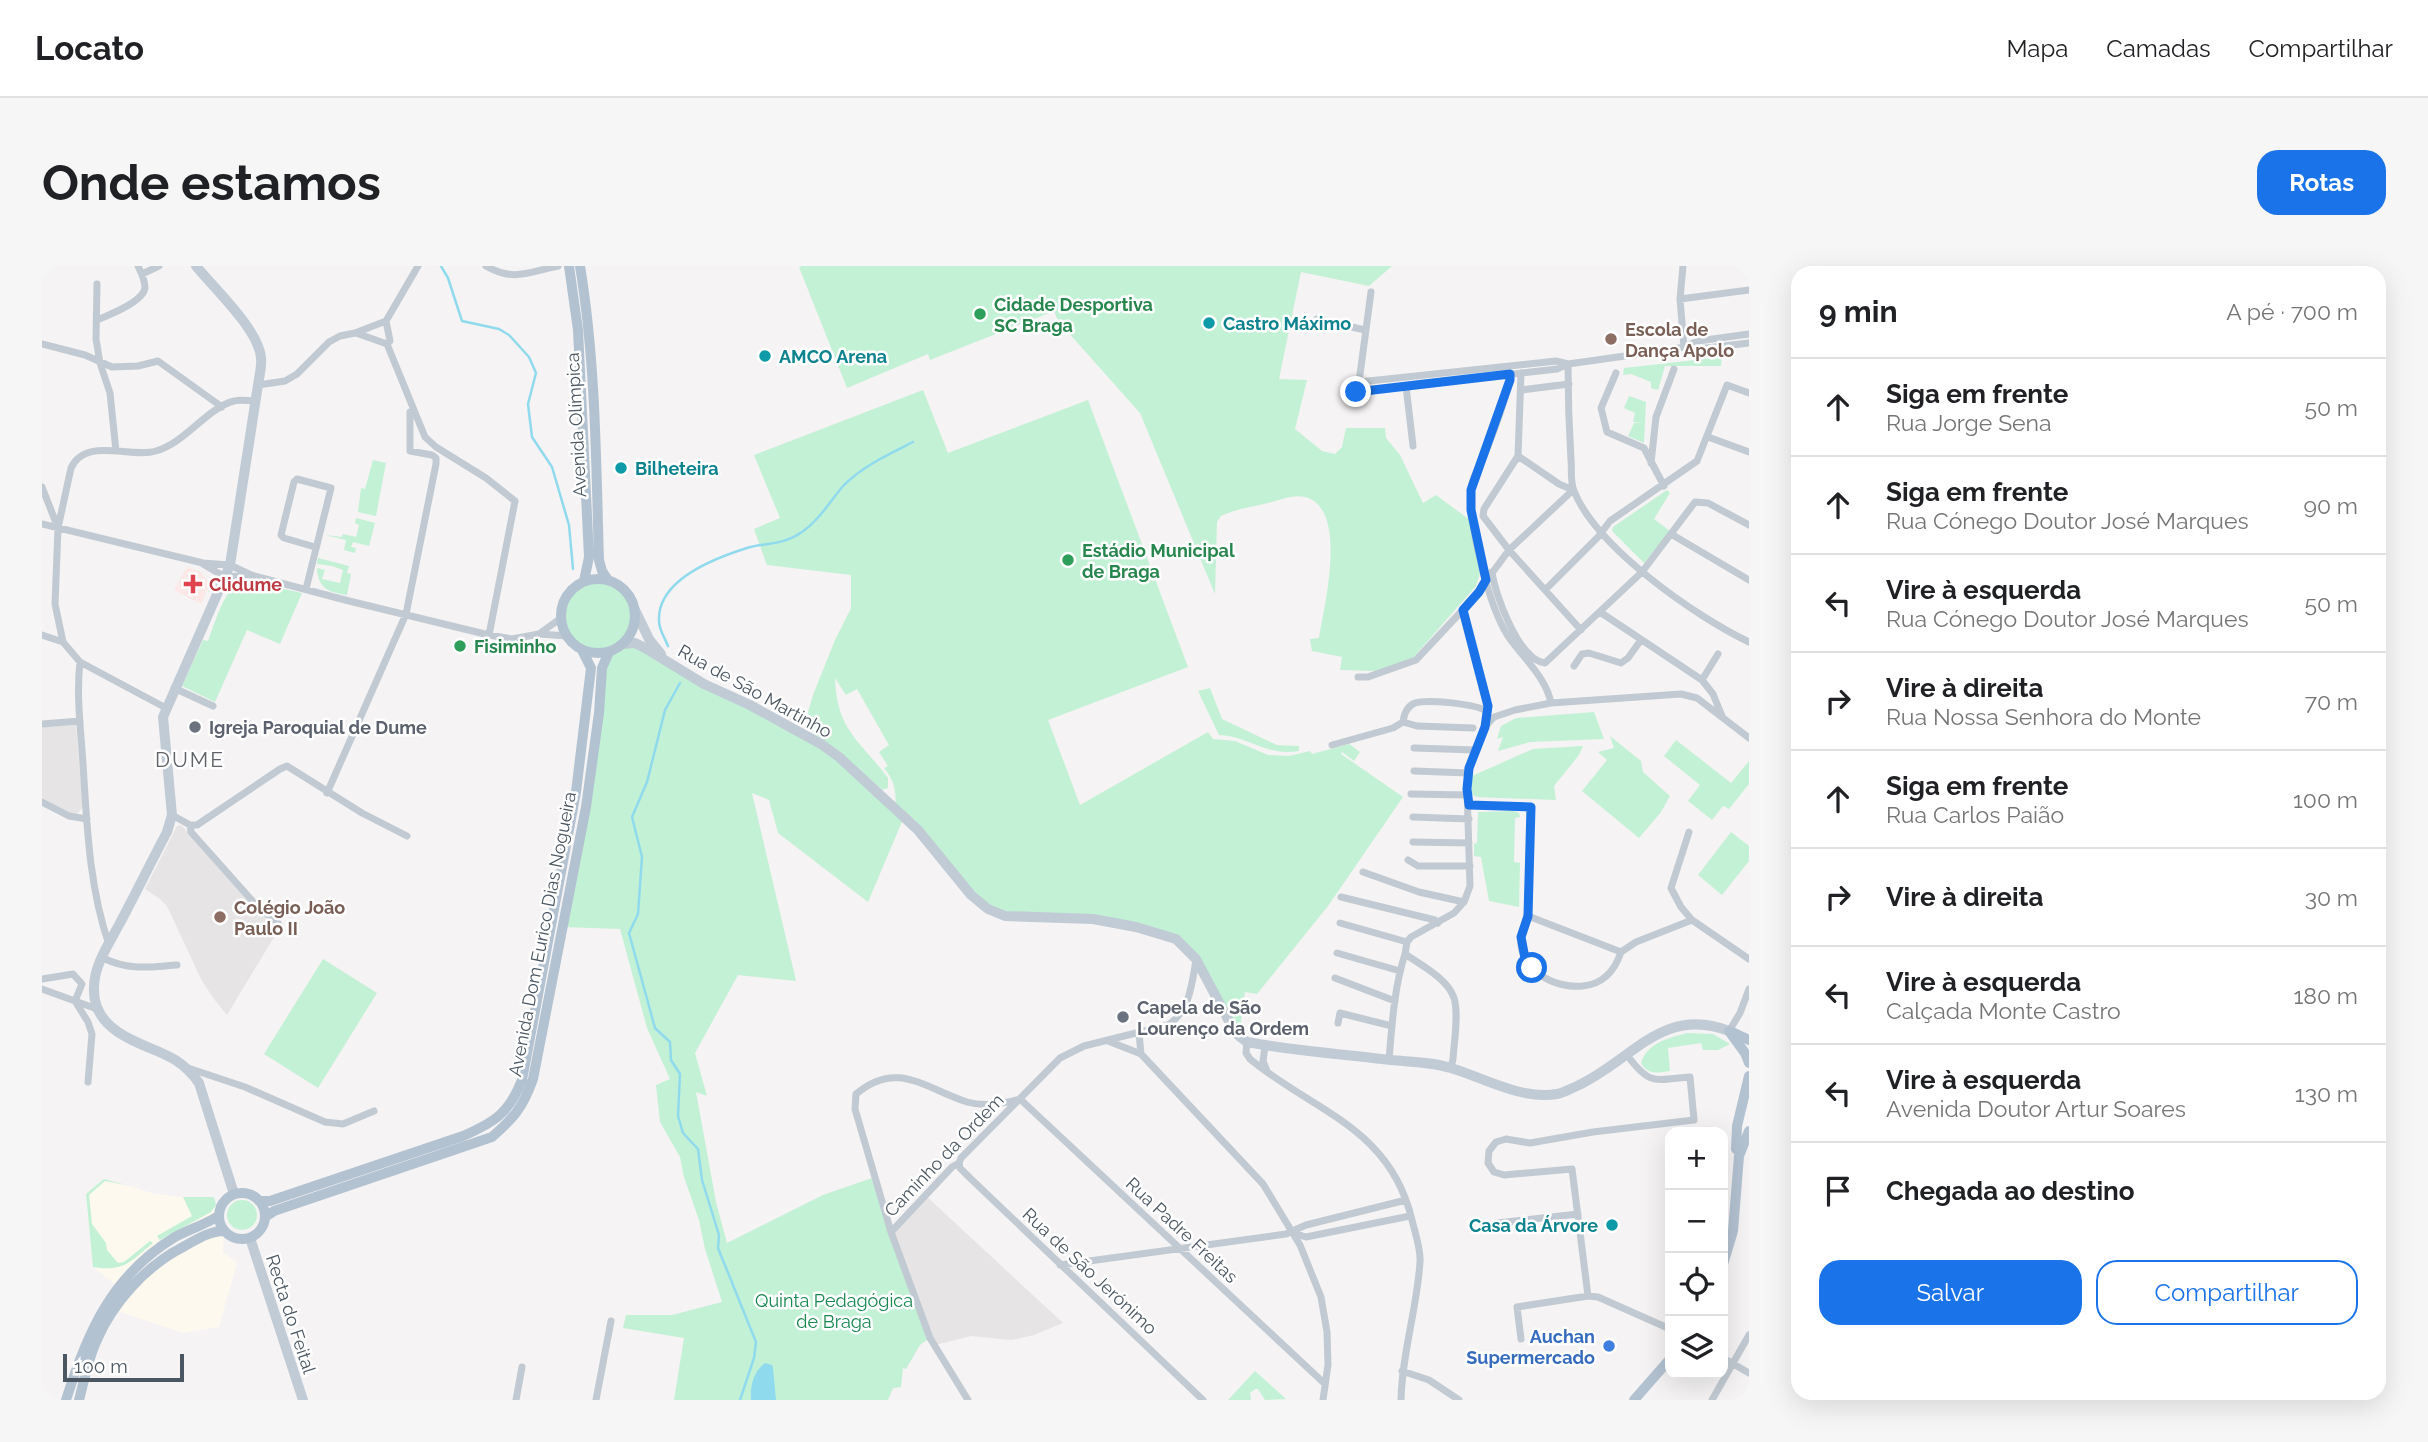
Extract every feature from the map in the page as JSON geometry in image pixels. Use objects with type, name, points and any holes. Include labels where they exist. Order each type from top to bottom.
[{"type":"main road","name":"Avenida Olímpica","points":[[569,266],[578,330],[589,557],[584,581]]},
{"type":"main road","name":"Avenida Olímpica","points":[[581,272],[595,424],[599,561],[608,580]]},
{"type":"main road","points":[[596,578],[608,580],[627,591],[635,610],[634,628],[623,644],[609,652],[582,650],[567,636],[561,618],[563,605],[568,595],[584,581],[596,578]]},
{"type":"main road","name":"Avenida Dom Eurico Dias Nogueira","points":[[259,1201],[270,1201],[463,1136],[489,1125],[503,1114],[515,1098],[522,1080],[576,792],[591,668],[582,650]]},
{"type":"main road","name":"Avenida Dom Eurico Dias Nogueira","points":[[265,1217],[274,1211],[492,1137],[511,1121],[524,1103],[533,1079],[586,807],[599,713],[602,668],[609,652]]},
{"type":"main road","points":[[1741,1037],[1749,1051]]},
{"type":"main road","points":[[1741,1037],[1749,1063]]},
{"type":"main road","points":[[1737,1187],[1737,1126],[1749,1076]]},
{"type":"main road","points":[[1737,1141],[1749,1104]]},
{"type":"main road","points":[[1727,1253],[1734,1231],[1739,1156],[1749,1131]]},
{"type":"main road","points":[[79,1400],[96,1342],[114,1310],[141,1278],[171,1253],[214,1231],[224,1231],[236,1239],[250,1238],[260,1230],[265,1217],[259,1201],[247,1194],[234,1194],[223,1203],[218,1216],[224,1231]]},
{"type":"main road","points":[[66,1400],[95,1322],[118,1287],[160,1247],[218,1216]]},
{"type":"main road","points":[[1634,1400],[1665,1365]]},
{"type":"street","points":[[97,320],[137,300],[145,287],[138,266]]},
{"type":"street","points":[[142,274],[159,266]]},
{"type":"street","points":[[195,266],[251,331],[258,344],[261,360],[256,401],[230,565],[174,688],[162,726],[172,815],[167,832],[103,958],[94,987],[97,1009],[108,1025],[122,1035],[175,1058],[188,1068],[199,1083],[234,1194]]},
{"type":"street","points":[[258,385],[285,381],[340,335],[355,333],[386,321],[418,266]]},
{"type":"street","points":[[486,266],[499,274],[512,276],[558,266]]},
{"type":"street","points":[[581,272],[587,266]]},
{"type":"street","points":[[1683,266],[1680,299],[1684,347]]},
{"type":"street","points":[[97,284],[96,340],[110,393],[116,450]]},
{"type":"street","points":[[1680,299],[1749,290]]},
{"type":"street","points":[[1359,382],[1371,292]]},
{"type":"street","points":[[1317,318],[1365,330]]},
{"type":"street","points":[[386,321],[390,332],[390,341],[387,344]]},
{"type":"street","points":[[355,333],[387,344],[425,436],[436,447],[486,478],[515,501],[489,635]]},
{"type":"street","points":[[1568,364],[1556,361],[1359,382],[1352,386],[1356,392],[1557,369],[1568,364],[1684,347],[1698,341],[1749,334]]},
{"type":"street","points":[[1684,347],[1698,349],[1749,343]]},
{"type":"street","points":[[42,344],[85,355],[112,367],[158,361],[222,407]]},
{"type":"street","points":[[1568,364],[1573,490],[1602,533],[1642,572],[1700,615],[1749,642]]},
{"type":"street","points":[[1651,464],[1656,417],[1674,369]]},
{"type":"street","points":[[1521,373],[1518,456],[1483,509],[1483,516],[1509,550],[1581,630]]},
{"type":"street","points":[[1616,373],[1601,408],[1608,432],[1644,448],[1664,486]]},
{"type":"street","points":[[1510,374],[1471,490],[1471,510],[1486,580],[1498,618],[1548,689],[1551,704]]},
{"type":"street","points":[[1521,390],[1569,384]]},
{"type":"street","points":[[1545,590],[1610,522],[1697,461],[1727,385],[1749,393]]},
{"type":"street","points":[[1406,386],[1413,446]]},
{"type":"street","points":[[166,708],[80,662],[63,642],[55,604],[58,528],[71,468],[75,459],[82,454],[116,450],[143,455],[159,450],[174,443],[232,401],[256,401]]},
{"type":"street","points":[[327,793],[406,614],[436,464],[436,458],[432,455],[410,451],[410,412]]},
{"type":"street","points":[[1708,437],[1749,452]]},
{"type":"street","points":[[1518,456],[1559,484],[1573,490]]},
{"type":"street","points":[[306,589],[331,488],[297,479],[281,535],[315,547]]},
{"type":"street","points":[[42,487],[58,528]]},
{"type":"street","points":[[1358,677],[1368,677],[1416,660],[1479,592],[1509,550],[1573,490]]},
{"type":"street","points":[[1492,572],[1497,597],[1509,624],[1535,660],[1545,663],[1642,572],[1695,502],[1708,503],[1749,525]]},
{"type":"street","points":[[42,524],[203,563],[230,565],[251,575],[489,635],[512,639],[539,634],[567,636]]},
{"type":"street","points":[[1671,534],[1749,580]]},
{"type":"street","points":[[203,563],[225,577],[251,575]]},
{"type":"street","name":"Rua de São Martinho","points":[[635,610],[649,639],[663,657]]},
{"type":"street","points":[[1389,1060],[1399,971],[1407,942],[1411,937],[1454,913],[1464,902],[1470,886],[1469,773],[1485,727],[1487,699],[1463,610]]},
{"type":"street","points":[[1600,612],[1702,680],[1718,702],[1722,716]]},
{"type":"street","points":[[539,634],[561,618]]},
{"type":"street","points":[[42,635],[63,642]]},
{"type":"street","points":[[1574,666],[1582,654],[1589,653],[1621,663],[1629,658],[1641,640]]},
{"type":"street","name":"Rua de São Martinho","points":[[623,644],[635,643],[663,657],[704,684],[770,716],[839,757],[918,830],[971,895],[988,909],[1005,916],[1093,919],[1136,927],[1176,939],[1196,960],[1231,1025],[1247,1042]]},
{"type":"street","points":[[1702,680],[1718,653]]},
{"type":"street","points":[[80,662],[80,720],[91,873],[109,945]]},
{"type":"street","points":[[174,688],[214,706]]},
{"type":"street","points":[[1485,727],[1494,717],[1515,710],[1551,704],[1689,695],[1722,716],[1749,738]]},
{"type":"street","points":[[1332,745],[1393,728],[1403,722],[1407,709],[1416,703],[1471,705],[1487,711]]},
{"type":"street","points":[[42,724],[80,720]]},
{"type":"street","points":[[1403,722],[1417,726],[1473,727]]},
{"type":"street","points":[[1414,748],[1475,750]]},
{"type":"street","points":[[172,815],[190,825],[197,825],[286,766],[327,793],[407,836]]},
{"type":"street","points":[[1414,771],[1469,773]]},
{"type":"street","points":[[1411,794],[1468,795]]},
{"type":"street","points":[[42,802],[69,816],[87,819]]},
{"type":"street","points":[[1469,805],[1531,807],[1528,916],[1521,937],[1525,958],[1532,968],[1555,984],[1571,987],[1589,985],[1603,979],[1613,969],[1621,952],[1636,942],[1692,920]]},
{"type":"street","points":[[1413,817],[1469,818]]},
{"type":"street","points":[[190,825],[191,832],[255,904],[278,923]]},
{"type":"street","points":[[1689,832],[1671,888],[1692,920],[1749,959]]},
{"type":"street","points":[[1413,842],[1469,844]]},
{"type":"street","points":[[1408,860],[1418,866],[1469,866]]},
{"type":"street","points":[[1363,872],[1419,892],[1464,902]]},
{"type":"street","points":[[1341,897],[1435,920],[1438,923]]},
{"type":"street","points":[[1528,916],[1621,952]]},
{"type":"street","points":[[1340,923],[1407,942]]},
{"type":"street","points":[[1337,953],[1399,971]]},
{"type":"street","points":[[1405,954],[1444,983],[1456,1001],[1451,1068]]},
{"type":"street","points":[[103,958],[130,968],[177,965]]},
{"type":"street","name":"Caminho da Ordem","points":[[891,1233],[1060,1058],[1084,1046],[1168,1025],[1177,1019],[1186,1005],[1196,960]]},
{"type":"street","points":[[42,979],[73,974],[82,984],[75,1001]]},
{"type":"street","points":[[1335,978],[1395,1000]]},
{"type":"street","points":[[42,989],[97,1009]]},
{"type":"street","points":[[1741,1037],[1740,1013],[1749,989]]},
{"type":"street","points":[[75,1001],[92,1034],[88,1082]]},
{"type":"street","points":[[1338,1023],[1340,1013],[1392,1027]]},
{"type":"street","points":[[1740,1013],[1741,1037]]},
{"type":"street","points":[[1401,1400],[1402,1370],[1420,1258],[1406,1200],[1398,1180],[1379,1153],[1354,1130],[1250,1059],[1246,1054],[1247,1042],[1451,1068],[1538,1095],[1559,1094],[1586,1082],[1659,1033],[1676,1026],[1696,1023],[1715,1025],[1741,1037]]},
{"type":"street","points":[[1139,1033],[1141,1054]]},
{"type":"street","points":[[1108,1041],[1141,1054],[1263,1184],[1293,1232],[1321,1297],[1327,1332],[1328,1365],[1323,1400]]},
{"type":"street","points":[[1265,1046],[1263,1060],[1267,1072]]},
{"type":"street","points":[[1588,1296],[1572,1169],[1504,1175],[1494,1172],[1488,1163],[1489,1151],[1496,1142],[1506,1139],[1530,1143],[1593,1132],[1694,1120],[1690,1077],[1646,1077],[1627,1055]]},
{"type":"street","points":[[188,1068],[245,1087],[325,1122],[343,1124],[374,1111]]},
{"type":"street","name":"Caminho da Ordem","points":[[891,1233],[855,1109],[856,1094],[872,1081],[897,1078],[923,1082],[968,1102],[1000,1105],[1020,1099]]},
{"type":"street","name":"Rua Padre Freitas","points":[[1020,1099],[1325,1384]]},
{"type":"street","name":"Rua de São Jerónimo","points":[[959,1163],[960,1168],[970,1178],[1203,1400]]},
{"type":"street","points":[[1060,1265],[1293,1232],[1306,1225],[1406,1200]]},
{"type":"street","points":[[1497,1223],[1578,1214]]},
{"type":"street","points":[[1293,1232],[1306,1237],[1410,1216]]},
{"type":"street","points":[[891,1233],[930,1338],[968,1400]]},
{"type":"street","name":"Recta do Feital","points":[[250,1238],[303,1400]]},
{"type":"street","points":[[1521,1339],[1517,1307],[1588,1296],[1598,1297],[1665,1327]]},
{"type":"street","points":[[596,1400],[611,1321]]},
{"type":"street","points":[[1712,1400],[1749,1335]]},
{"type":"street","points":[[1728,1361],[1749,1373]]},
{"type":"street","points":[[516,1400],[522,1367]]},
{"type":"street","points":[[1402,1370],[1429,1380],[1459,1400]]},
{"type":"shaded area","name":"Clidume","points":[[187,567],[200,571],[208,581],[201,604],[174,590]]},
{"type":"shaded area","points":[[76,725],[83,807],[77,814],[67,813],[45,802],[42,797],[42,727]]},
{"type":"shaded area","name":"Colégio João Paulo II","points":[[181,825],[254,908],[280,927],[227,1015],[202,981],[167,906],[145,889],[177,826]]},
{"type":"shaded area","points":[[104,1179],[156,1194],[189,1198],[214,1197],[218,1216],[177,1236],[118,1287],[93,1267],[86,1194]]},
{"type":"shaded area","points":[[925,1195],[1063,1323],[1034,1335],[1011,1340],[971,1336],[935,1345],[891,1232]]},
{"type":"shaded area","points":[[224,1231],[223,1252],[237,1263],[219,1327],[183,1333],[114,1310],[171,1253]]},
{"type":"green space","points":[[1392,266],[1369,286],[1301,272],[1279,379],[1307,380],[1295,429],[1322,451],[1335,454],[1342,447],[1346,428],[1385,428],[1386,438],[1400,455],[1423,503],[1436,495],[1470,520],[1480,573],[1476,586],[1412,659],[1376,671],[1340,670],[1342,657],[1312,651],[1310,639],[1319,638],[1330,560],[1330,538],[1326,519],[1318,505],[1305,497],[1296,496],[1221,516],[1217,522],[1215,594],[1140,413],[1058,321],[1054,311],[930,360],[928,354],[847,388],[799,267]]},
{"type":"green space","points":[[1722,357],[1721,366],[1665,366],[1658,390],[1651,388],[1651,382],[1631,374],[1623,375],[1624,368]]},
{"type":"green space","name":"Quinta Pedagógica de Braga","points":[[923,390],[948,453],[1088,400],[1188,667],[1048,720],[1080,805],[1208,732],[1213,739],[1235,741],[1268,755],[1289,756],[1310,751],[1312,754],[1349,744],[1360,752],[1354,761],[1342,752],[1341,754],[1403,797],[1328,906],[1257,994],[1245,992],[1239,1036],[1204,971],[1176,938],[1136,927],[1026,917],[988,909],[904,817],[868,902],[778,833],[769,800],[752,793],[796,981],[738,975],[695,1053],[707,1096],[696,1092],[716,1202],[727,1243],[823,1195],[875,1177],[930,1338],[920,1345],[906,1369],[903,1368],[901,1387],[893,1388],[888,1400],[674,1400],[684,1338],[623,1328],[626,1315],[672,1315],[722,1302],[680,1157],[660,1122],[656,1085],[670,1079],[647,1028],[620,929],[562,927],[609,652],[623,644],[635,643],[821,744],[895,807],[894,786],[884,768],[888,766],[879,752],[889,745],[857,689],[846,695],[835,678],[840,711],[845,723],[888,778],[888,788],[882,790],[841,753],[814,735],[808,712],[835,640],[851,608],[851,575],[767,565],[754,529],[780,518],[754,455]]},
{"type":"green space","points":[[1629,396],[1646,402],[1644,443],[1628,436],[1634,423],[1642,422],[1633,422],[1635,413],[1624,408]]},
{"type":"green space","points":[[373,460],[386,463],[376,516],[358,512],[361,488],[365,489]]},
{"type":"green space","points":[[1667,490],[1670,493],[1654,519],[1670,531],[1644,563],[1612,531],[1613,527]]},
{"type":"green space","points":[[356,518],[375,523],[369,546],[353,542],[351,547],[356,548],[355,553],[344,550],[346,540],[325,535],[342,537],[343,534],[356,537],[359,525],[355,523]]},
{"type":"green space","points":[[318,558],[349,566],[347,573],[351,574],[347,595],[330,591],[322,585],[317,568],[325,570],[322,579],[340,583],[343,570],[317,564]]},
{"type":"green space","points":[[244,580],[302,593],[280,644],[247,630],[215,702],[182,686],[203,640],[208,641],[226,597],[237,583]]},
{"type":"green space","points":[[598,583],[611,586],[621,593],[628,603],[631,616],[628,629],[621,639],[611,646],[598,649],[585,646],[575,639],[568,629],[565,616],[568,603],[575,593],[585,586]]},
{"type":"green space","points":[[1210,688],[1222,719],[1277,745],[1299,746],[1299,751],[1277,751],[1219,735],[1198,691]]},
{"type":"green space","points":[[1594,712],[1604,739],[1530,742],[1498,751],[1503,737],[1497,739],[1501,726],[1516,718]]},
{"type":"green space","points":[[1610,736],[1641,761],[1643,772],[1670,796],[1661,812],[1639,838],[1582,791],[1607,760],[1598,752],[1614,748]]},
{"type":"green space","points":[[1676,740],[1731,783],[1749,761],[1749,784],[1729,809],[1723,806],[1712,820],[1688,801],[1700,785],[1664,756]]},
{"type":"green space","points":[[1583,746],[1554,786],[1556,800],[1476,797],[1472,794],[1472,776],[1533,749]]},
{"type":"green space","points":[[1478,812],[1519,813],[1520,817],[1515,818],[1514,862],[1520,863],[1519,907],[1489,901],[1481,857],[1474,856]]},
{"type":"green space","points":[[1731,832],[1749,846],[1749,861],[1722,895],[1698,875]]},
{"type":"green space","points":[[323,959],[377,993],[318,1088],[264,1054]]},
{"type":"green space","points":[[1687,1033],[1713,1034],[1730,1044],[1718,1050],[1703,1050],[1701,1043],[1668,1048],[1670,1071],[1653,1072],[1641,1063],[1653,1046]]},
{"type":"green space","points":[[104,1179],[126,1185],[105,1181],[89,1195],[92,1224],[106,1243],[107,1250],[118,1263],[124,1262],[150,1241],[153,1243],[120,1267],[93,1267],[86,1194]]},
{"type":"green space","points":[[183,1197],[214,1197],[216,1205],[211,1212],[160,1240],[157,1236],[192,1216]]},
{"type":"green space","points":[[242,1200],[253,1204],[257,1215],[253,1226],[242,1230],[231,1226],[227,1215],[231,1204]]},
{"type":"green space","points":[[1255,1371],[1286,1399],[1265,1400],[1258,1389],[1255,1389],[1250,1393],[1251,1400],[1228,1400]]},
{"type":"water","points":[[765,1363],[773,1368],[776,1400],[751,1400],[753,1380]]},
{"type":"waterway","points":[[441,266],[448,278],[462,321],[499,329],[509,335],[529,357],[536,373],[528,404],[532,437],[552,467],[569,525],[573,569]]},
{"type":"waterway","points":[[668,646],[659,624],[661,607],[667,594],[690,573],[747,548],[781,542],[795,536],[814,522],[853,477],[913,442]]},
{"type":"waterway","points":[[680,683],[665,710],[647,782],[632,817],[642,857],[638,914],[629,933],[655,1028],[670,1042],[671,1060],[680,1074],[678,1116],[683,1133],[698,1149],[702,1180],[719,1235],[718,1248],[756,1342],[754,1358],[740,1400]]},
{"type":"place","name":"Cidade Desportiva SC Braga","points":[[980,314]]},
{"type":"place","name":"Castro Máximo","points":[[1209,323]]},
{"type":"place","name":"Escola de Dança Apolo","points":[[1611,339]]},
{"type":"place","name":"AMCO Arena","points":[[765,356]]},
{"type":"place","name":"Bilheteira","points":[[621,468]]},
{"type":"place","name":"Estádio Municipal de Braga","points":[[1068,560]]},
{"type":"place","name":"Clidume","points":[[193,584]]},
{"type":"place","name":"Fisiminho","points":[[460,646]]},
{"type":"place","name":"Igreja Paroquial de Dume","points":[[195,727]]},
{"type":"place","name":"Colégio João Paulo II","points":[[220,917]]},
{"type":"place","name":"Capela de São Lourenço da Ordem","points":[[1123,1017]]},
{"type":"place","name":"Casa da Árvore","points":[[1612,1225]]},
{"type":"place","name":"Auchan Supermercado","points":[[1609,1346]]},
{"type":"district","name":"DUME","points":[[190,759]]},
{"type":"route","points":[[1356,392],[1510,374],[1471,490],[1471,510],[1486,580],[1463,610],[1488,706],[1485,727],[1469,768],[1467,789],[1469,805],[1531,807],[1528,916],[1521,937],[1525,958],[1532,968]]}]
